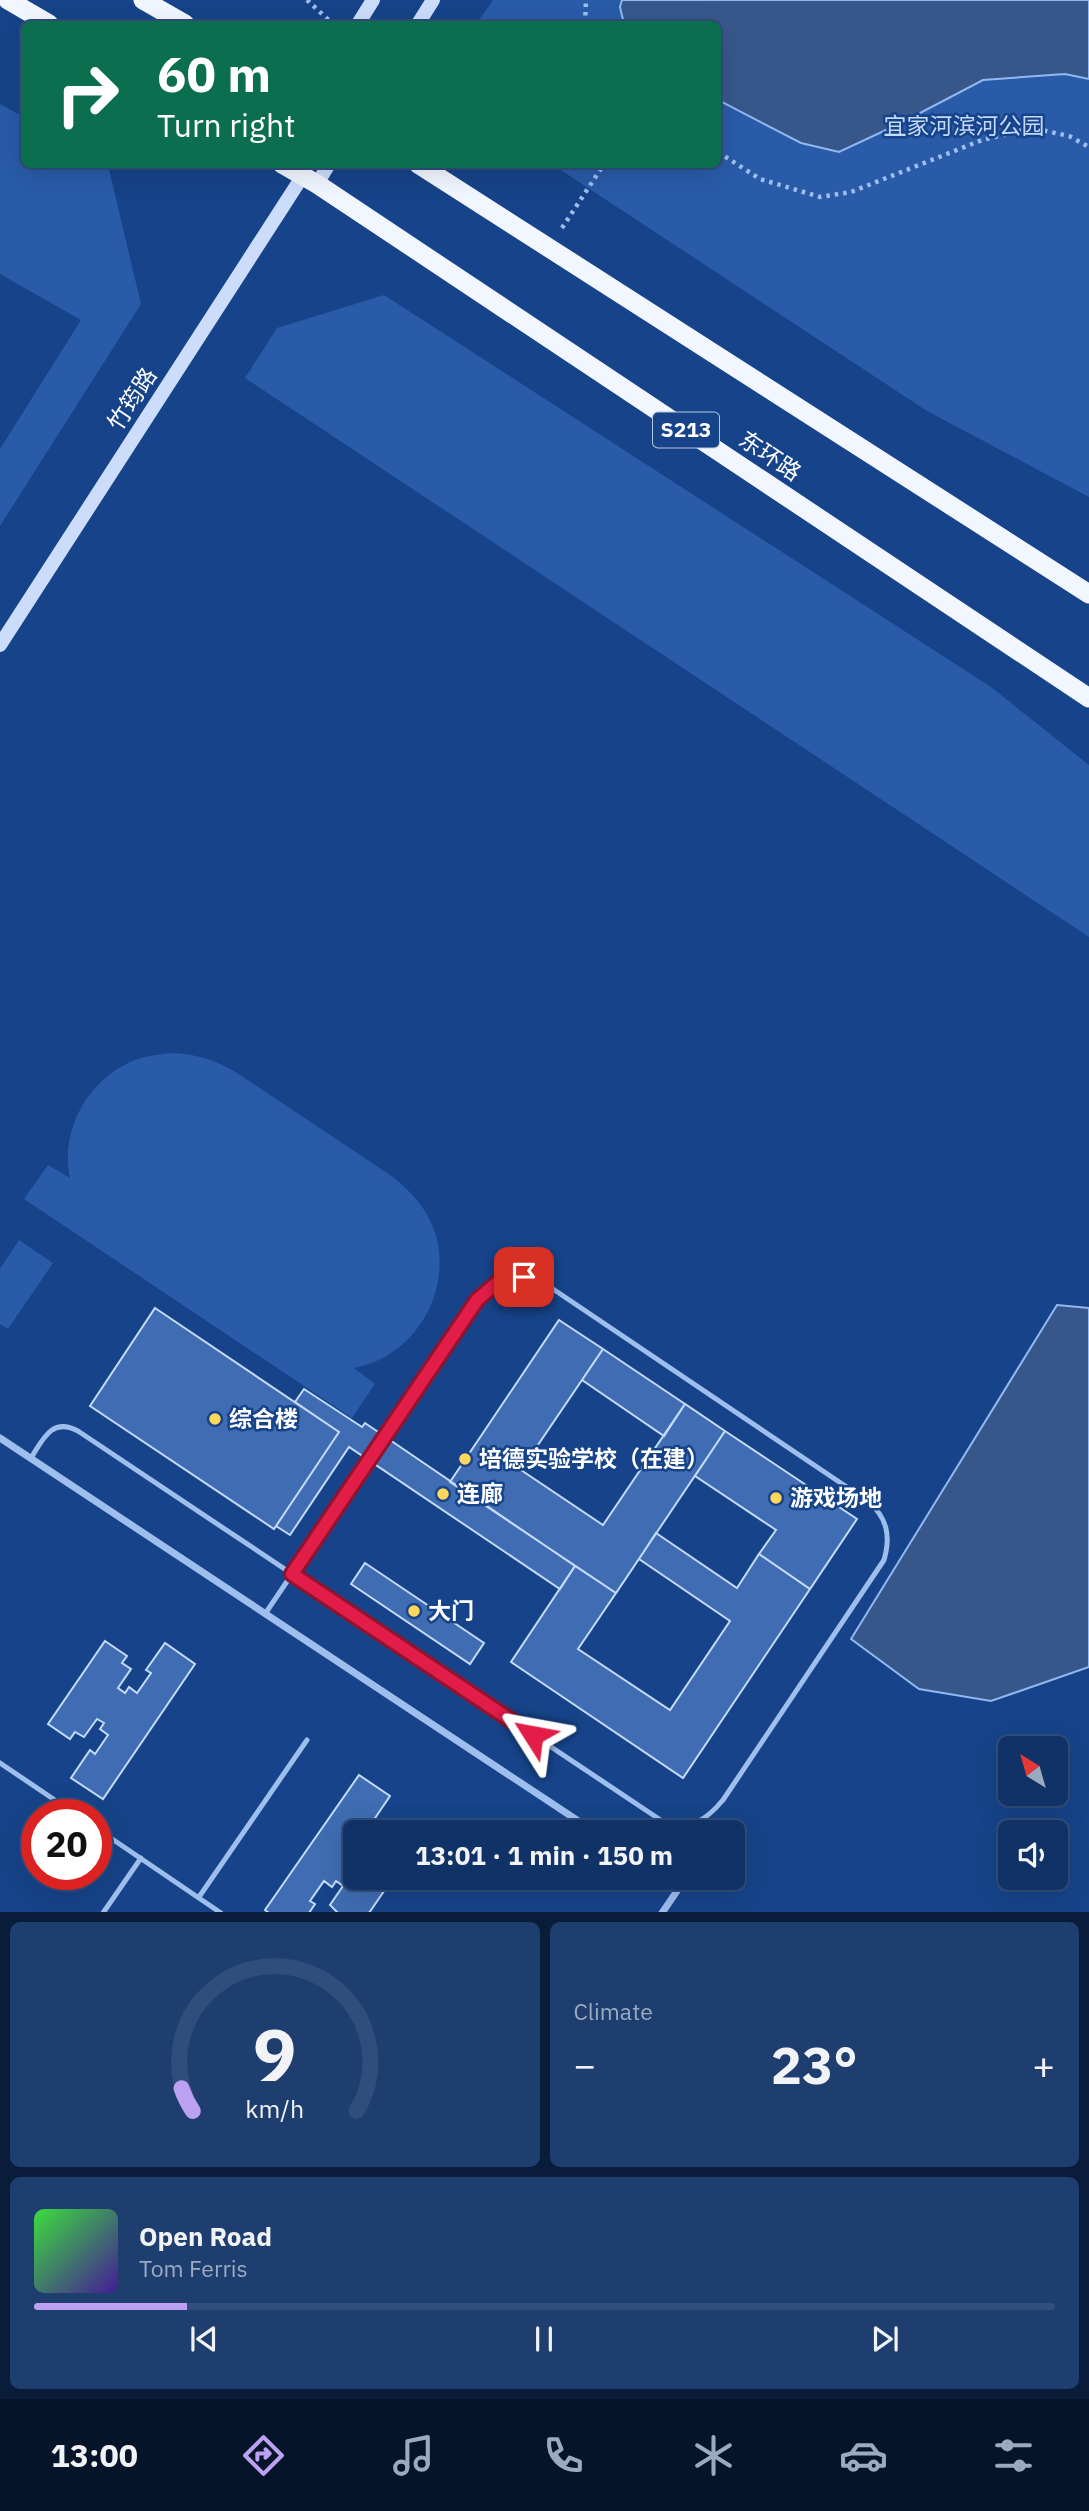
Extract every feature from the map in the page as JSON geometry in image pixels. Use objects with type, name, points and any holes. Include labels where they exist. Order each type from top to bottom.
[{"type":"highway","points":[[8,0],[44,21]]},
{"type":"highway","points":[[143,0],[180,21]]},
{"type":"highway","name":"东环路","points":[[288,168],[1089,698]]},
{"type":"highway","points":[[424,168],[1089,594]]},
{"type":"main road","points":[[360,21],[373,0]]},
{"type":"main road","points":[[420,21],[433,0]]},
{"type":"main road","name":"竹筠路","points":[[0,645],[309,181],[324,168]]},
{"type":"street","points":[[0,1438],[577,1820]]},
{"type":"street","points":[[663,1912],[677,1890]]},
{"type":"lane","points":[[31,1458],[51,1430],[69,1426],[292,1574],[665,1823],[683,1826],[706,1818],[723,1800],[876,1572],[887,1548],[888,1534],[879,1511],[869,1502],[547,1285],[524,1277],[498,1282],[477,1300],[292,1574],[265,1614]]},
{"type":"lane","points":[[199,1898],[307,1740]]},
{"type":"lane","points":[[0,1764],[53,1799]]},
{"type":"lane","points":[[112,1839],[220,1912]]},
{"type":"lane","points":[[104,1912],[141,1858]]},
{"type":"path","points":[[307,0],[330,21]]},
{"type":"path","points":[[585,21],[586,0]]},
{"type":"path","points":[[721,154],[760,178],[820,197],[850,192],[982,140],[1032,128],[1069,136],[1089,147]]},
{"type":"path","points":[[550,248],[601,168]]},
{"type":"green space","name":"宜家河滨河公园","points":[[493,0],[1089,0],[1089,497],[927,411],[558,168],[721,168],[721,21],[478,21]]},
{"type":"green space","points":[[0,104],[21,115],[21,168],[109,168],[141,304],[0,526],[0,449],[81,320],[0,274]]},
{"type":"green space","points":[[384,295],[991,687],[1089,765],[1089,937],[245,378],[277,328]]},
{"type":"green space","points":[[171,1053],[204,1058],[234,1071],[393,1177],[416,1199],[430,1219],[439,1250],[435,1295],[426,1316],[413,1334],[396,1350],[376,1361],[354,1368],[375,1384],[352,1418],[24,1199],[48,1165],[70,1178],[69,1143],[73,1127],[89,1096],[100,1083],[133,1061]]},
{"type":"green space","points":[[19,1240],[53,1263],[8,1329],[0,1324],[0,1269]]},
{"type":"shaded area","points":[[622,0],[1089,0],[1089,79],[1065,74],[983,80],[839,152],[801,143],[721,102],[721,21],[623,21],[620,7]]},
{"type":"shaded area","points":[[1057,1305],[1089,1308],[1089,1667],[991,1701],[919,1689],[851,1639]]},
{"type":"building","name":"综合楼","points":[[155,1308],[339,1432],[274,1529],[90,1406]]},
{"type":"building","points":[[559,1320],[603,1349],[521,1470],[603,1525],[685,1404],[725,1431],[616,1593],[450,1482]]},
{"type":"building","points":[[603,1349],[685,1404],[664,1436],[582,1380]]},
{"type":"building","name":"连廊","points":[[304,1389],[362,1427],[365,1423],[575,1566],[560,1589],[349,1447],[290,1535],[276,1526],[339,1432],[295,1402]]},
{"type":"building","name":"游戏场地","points":[[725,1431],[857,1519],[810,1589],[759,1554],[776,1530],[695,1476]]},
{"type":"building","points":[[656,1533],[737,1588],[759,1554],[810,1589],[683,1778],[511,1662],[575,1566],[616,1593],[578,1649],[670,1710],[730,1621],[639,1559]]},
{"type":"building","name":"大门","points":[[365,1563],[484,1643],[470,1664],[351,1584]]},
{"type":"building","points":[[105,1641],[127,1656],[122,1663],[131,1669],[118,1688],[125,1693],[129,1687],[137,1693],[151,1673],[146,1670],[165,1643],[195,1664],[103,1799],[71,1778],[90,1750],[95,1754],[108,1735],[100,1729],[104,1723],[97,1719],[84,1737],[75,1732],[70,1739],[48,1724]]},
{"type":"building","points":[[359,1775],[390,1796],[374,1820],[343,1820],[343,1886],[336,1881],[332,1887],[324,1881],[310,1901],[315,1904],[310,1912],[265,1910]]},
{"type":"building","points":[[343,1886],[343,1890],[385,1890],[370,1912],[337,1912],[330,1905]]},
{"type":"place","name":"综合楼","points":[[215,1419]]},
{"type":"place","name":"培德实验学校（在建）","points":[[465,1459]]},
{"type":"place","name":"连廊","points":[[443,1494]]},
{"type":"place","name":"游戏场地","points":[[776,1498]]},
{"type":"place","name":"大门","points":[[414,1611]]},
{"type":"route","points":[[524,1277],[498,1282],[477,1300],[292,1574],[533,1735]]}]
